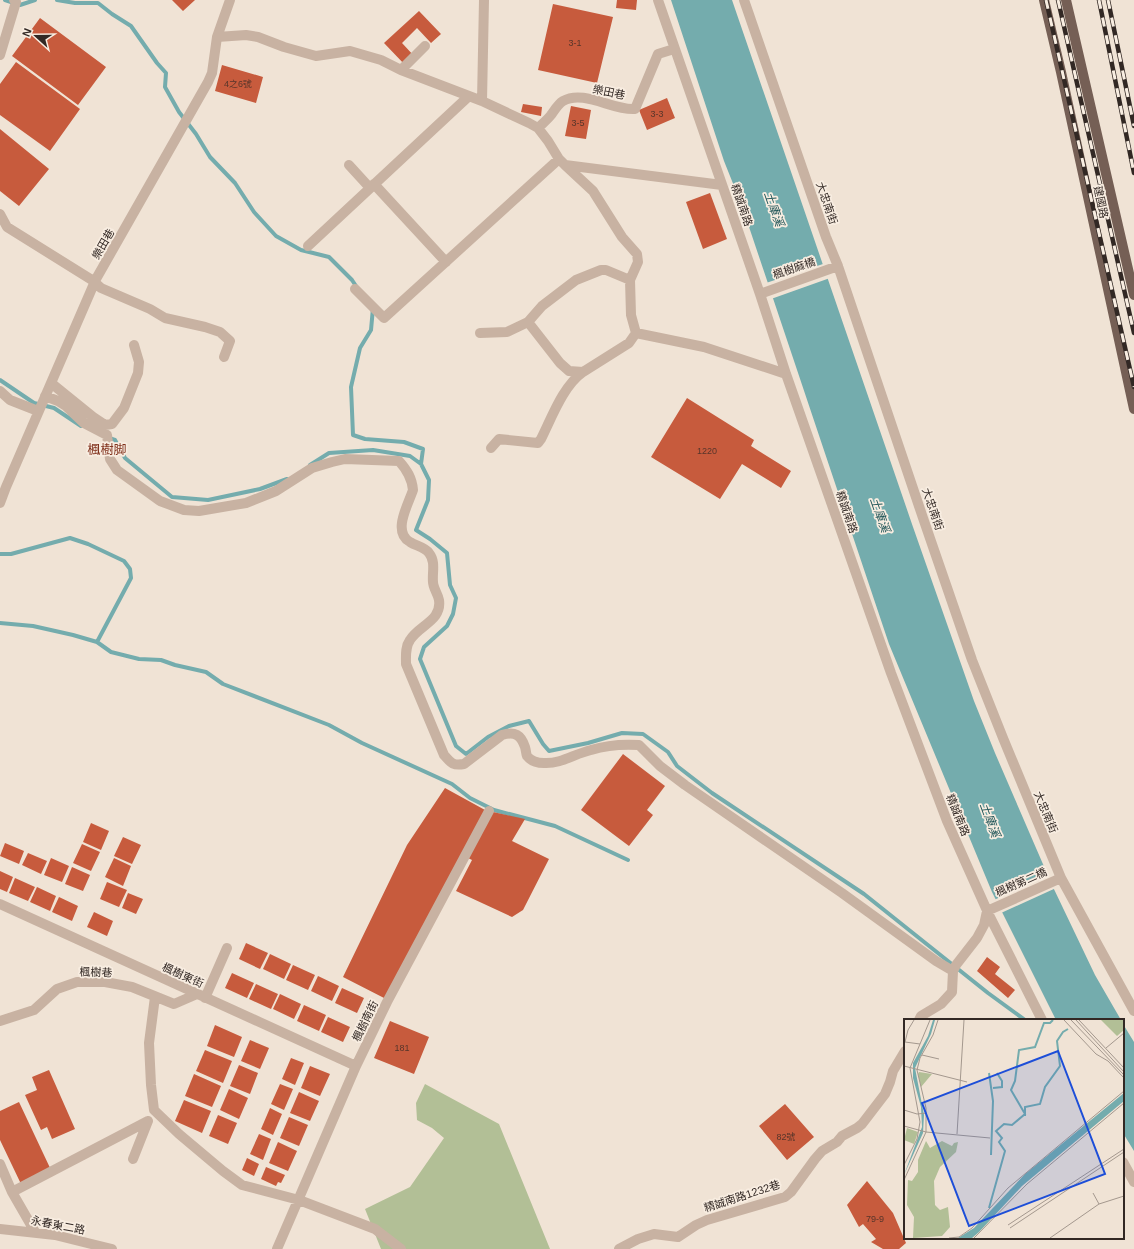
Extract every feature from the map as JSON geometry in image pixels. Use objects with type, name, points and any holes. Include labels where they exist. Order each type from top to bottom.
[{"type":"main road","name":"建國路","points":[[1044,0],[1134,409]]},
{"type":"main road","name":"建國路","points":[[1066,0],[1134,295]]},
{"type":"street","points":[[0,55],[16,2],[14,0]]},
{"type":"street","name":"樂田巷","points":[[0,503],[50,383],[95,283],[208,82],[212,73],[217,37],[230,0]]},
{"type":"street","points":[[482,101],[484,0]]},
{"type":"street","name":"精誠南路","points":[[658,0],[722,185],[764,292],[786,374],[891,673],[944,814],[1042,1019]]},
{"type":"street","name":"大忠南街","points":[[744,0],[826,238],[838,266],[972,660],[1061,878],[1134,1011]]},
{"type":"street","points":[[217,37],[246,35],[258,37],[284,47],[316,56],[353,51],[380,60],[482,101],[529,123],[538,128],[562,162],[593,191],[622,237],[637,254],[638,262],[630,280],[631,315],[636,333],[630,343],[577,376],[568,387],[538,443],[500,439],[491,448]]},
{"type":"street","points":[[402,70],[425,46]]},
{"type":"street","name":"樂田巷","points":[[538,128],[551,116],[562,102],[571,99],[586,99],[635,109],[658,54],[674,49]]},
{"type":"street","points":[[308,246],[469,96]]},
{"type":"street","points":[[355,289],[384,318],[446,262],[562,162],[722,185]]},
{"type":"street","points":[[349,164],[446,262]]},
{"type":"street","points":[[0,214],[7,227],[92,280],[101,288],[150,309],[165,318],[220,332],[230,341],[224,357]]},
{"type":"street","name":"楓樹麻橋","points":[[764,292],[838,266]]},
{"type":"street","points":[[480,333],[507,332],[528,322],[542,306],[576,280],[601,270],[606,270],[630,280]]},
{"type":"street","points":[[528,322],[560,364],[569,371],[583,372]]},
{"type":"street","points":[[636,333],[704,347],[786,374]]},
{"type":"street","points":[[50,383],[105,425],[112,424],[124,408],[138,373],[139,362],[134,345]]},
{"type":"street","points":[[0,391],[10,400],[38,411]]},
{"type":"street","points":[[45,396],[58,401],[84,423],[107,435],[110,459],[118,470],[160,501],[184,510],[199,511],[246,503],[276,491],[312,468],[345,459],[399,461],[408,471],[413,484],[413,490],[401,526],[402,533],[404,538],[409,542],[427,550],[430,554],[433,561],[433,583],[439,600],[438,612],[435,618],[409,640],[406,652],[406,664],[444,756],[450,763],[457,766],[464,764],[502,735],[509,733],[518,734],[522,738],[528,756],[532,760],[538,763],[548,764],[560,762],[589,750],[624,744],[639,745],[660,766],[953,972]]},
{"type":"street","name":"楓樹南街","points":[[277,1249],[356,1066],[387,1002],[489,811]]},
{"type":"street","name":"楓樹第二橋","points":[[989,910],[1061,878]]},
{"type":"street","name":"楓樹東街","points":[[0,904],[356,1066]]},
{"type":"street","points":[[920,1019],[921,1016],[941,1004],[952,992],[953,972],[956,965],[977,938],[984,925],[989,910]]},
{"type":"street","points":[[201,996],[227,948]]},
{"type":"street","name":"楓樹巷","points":[[0,1021],[34,1010],[57,989],[77,982],[105,982],[132,987],[174,1004],[201,996]]},
{"type":"street","points":[[155,997],[149,1043],[154,1110],[179,1134],[242,1185],[299,1200],[375,1229],[401,1249]]},
{"type":"street","name":"精誠南路1232巷","points":[[619,1249],[638,1239],[654,1234],[678,1237],[696,1224],[759,1203],[785,1197],[792,1192],[822,1151],[837,1142],[842,1136],[862,1124],[884,1094],[890,1082],[893,1071],[904,1053]]},
{"type":"street","points":[[12,1192],[148,1121],[133,1159]]},
{"type":"street","points":[[0,1164],[12,1192],[35,1232]]},
{"type":"street","points":[[1124,1164],[1134,1182]]},
{"type":"street","name":"永春東二路","points":[[0,1229],[55,1235],[98,1247],[112,1249]]},
{"type":"green space","points":[[425,1084],[499,1124],[550,1249],[381,1249],[365,1209],[410,1187],[444,1138],[432,1128],[417,1120],[416,1103]]},
{"type":"water","name":"土庫溪","points":[[671,0],[732,0],[974,701],[1052,885],[1095,975],[1120,1019],[1056,1019],[992,892],[889,644],[742,206],[724,161]]},
{"type":"water","points":[[1124,1026],[1134,1042],[1134,1151],[1124,1135]]},
{"type":"pier","points":[[824,261],[830,278],[771,299],[766,283],[823,264]]},
{"type":"pier","points":[[1050,874],[1056,888],[1001,913],[994,900]]},
{"type":"building","points":[[172,0],[195,0],[183,11]]},
{"type":"building","points":[[617,0],[637,0],[636,10],[616,8]]},
{"type":"building","points":[[553,4],[613,17],[597,83],[538,70]]},
{"type":"building","points":[[419,11],[441,34],[431,43],[417,28],[402,43],[415,57],[406,66],[384,43]]},
{"type":"building","points":[[40,18],[106,67],[78,105],[12,56]]},
{"type":"building","points":[[16,62],[80,109],[50,151],[0,115],[0,84]]},
{"type":"building","points":[[222,65],[263,77],[256,103],[215,91]]},
{"type":"building","points":[[667,98],[675,118],[647,130],[639,110]]},
{"type":"building","points":[[523,104],[542,107],[541,116],[521,112]]},
{"type":"building","points":[[571,106],[591,110],[586,139],[565,136]]},
{"type":"building","points":[[0,129],[49,169],[19,206],[0,191]]},
{"type":"building","points":[[710,193],[727,239],[703,249],[686,202]]},
{"type":"building","points":[[687,398],[754,440],[751,446],[791,471],[781,488],[742,464],[720,499],[651,457]]},
{"type":"building","points":[[623,754],[665,786],[647,810],[653,815],[629,846],[581,810]]},
{"type":"building","points":[[445,788],[485,810],[386,999],[343,977],[407,845]]},
{"type":"building","points":[[493,812],[525,819],[512,841],[549,859],[523,910],[512,917],[456,891],[472,860],[468,858]]},
{"type":"building","points":[[91,823],[109,831],[101,850],[83,842]]},
{"type":"building","points":[[123,837],[141,845],[132,864],[114,856]]},
{"type":"building","points":[[5,843],[24,851],[19,864],[0,856]]},
{"type":"building","points":[[82,844],[100,852],[91,871],[73,863]]},
{"type":"building","points":[[28,853],[47,861],[41,874],[22,865]]},
{"type":"building","points":[[51,858],[69,866],[62,882],[44,875]]},
{"type":"building","points":[[114,858],[131,866],[123,886],[105,877]]},
{"type":"building","points":[[72,867],[90,875],[83,891],[65,884]]},
{"type":"building","points":[[0,871],[13,877],[7,892],[0,889]]},
{"type":"building","points":[[15,878],[35,887],[28,901],[9,893]]},
{"type":"building","points":[[107,882],[127,890],[119,907],[100,899]]},
{"type":"building","points":[[37,887],[56,896],[50,911],[30,902]]},
{"type":"building","points":[[128,893],[143,899],[136,914],[122,908]]},
{"type":"building","points":[[59,897],[78,906],[72,921],[52,912]]},
{"type":"building","points":[[94,912],[113,921],[107,936],[87,927]]},
{"type":"building","points":[[246,943],[268,953],[260,969],[239,959]]},
{"type":"building","points":[[270,954],[291,964],[284,979],[263,969]]},
{"type":"building","points":[[987,957],[1000,967],[995,974],[1015,990],[1008,998],[977,971]]},
{"type":"building","points":[[293,965],[315,975],[308,990],[286,980]]},
{"type":"building","points":[[232,973],[254,983],[247,998],[225,988]]},
{"type":"building","points":[[318,976],[339,986],[332,1001],[311,991]]},
{"type":"building","points":[[256,984],[278,994],[271,1009],[249,999]]},
{"type":"building","points":[[342,988],[364,998],[357,1013],[335,1003]]},
{"type":"building","points":[[280,994],[301,1004],[294,1019],[273,1009]]},
{"type":"building","points":[[304,1005],[326,1015],[319,1031],[297,1021]]},
{"type":"building","points":[[328,1017],[350,1027],[343,1042],[321,1032]]},
{"type":"building","points":[[390,1021],[429,1037],[414,1074],[374,1058]]},
{"type":"building","points":[[215,1025],[242,1037],[234,1057],[207,1046]]},
{"type":"building","points":[[250,1040],[269,1048],[260,1069],[241,1061]]},
{"type":"building","points":[[205,1050],[232,1061],[223,1083],[196,1071]]},
{"type":"building","points":[[291,1058],[304,1063],[295,1085],[282,1079]]},
{"type":"building","points":[[239,1065],[258,1073],[250,1094],[230,1086]]},
{"type":"building","points":[[310,1066],[330,1074],[320,1096],[301,1088]]},
{"type":"building","points":[[49,1070],[75,1129],[52,1139],[47,1127],[41,1130],[25,1095],[37,1090],[32,1077]]},
{"type":"building","points":[[194,1074],[221,1086],[212,1107],[185,1096]]},
{"type":"building","points":[[280,1084],[293,1089],[284,1110],[271,1104]]},
{"type":"building","points":[[229,1089],[248,1098],[239,1119],[220,1110]]},
{"type":"building","points":[[299,1092],[319,1101],[310,1121],[290,1113]]},
{"type":"building","points":[[184,1100],[211,1111],[202,1133],[175,1121]]},
{"type":"building","points":[[19,1102],[51,1170],[21,1184],[0,1140],[0,1111]]},
{"type":"building","points":[[785,1104],[814,1137],[787,1160],[759,1126]]},
{"type":"building","points":[[270,1108],[282,1114],[273,1135],[261,1129]]},
{"type":"building","points":[[218,1115],[237,1123],[228,1144],[209,1136]]},
{"type":"building","points":[[289,1117],[308,1125],[299,1146],[280,1138]]},
{"type":"building","points":[[259,1134],[271,1139],[263,1160],[250,1154]]},
{"type":"building","points":[[278,1142],[297,1151],[288,1171],[269,1163]]},
{"type":"building","points":[[247,1158],[259,1164],[254,1176],[242,1170]]},
{"type":"building","points":[[266,1167],[285,1175],[281,1183],[278,1182],[276,1186],[261,1179]]},
{"type":"building","points":[[867,1181],[893,1213],[906,1243],[899,1249],[883,1249],[871,1242],[876,1239],[863,1224],[859,1227],[847,1205]]},
{"type":"waterway","points":[[5,0],[20,5],[35,0]]},
{"type":"waterway","points":[[57,0],[75,3],[98,3],[131,26],[157,63],[166,73],[165,87],[179,112],[196,134],[210,157],[235,183],[254,212],[276,236],[301,250],[329,257],[352,280],[358,289]]},
{"type":"waterway","points":[[373,308],[371,330],[360,348],[351,387],[353,435],[365,439],[404,442],[423,449],[421,464]]},
{"type":"waterway","points":[[0,380],[34,403],[54,408],[81,426]]},
{"type":"waterway","points":[[109,438],[115,440],[125,458],[172,497],[208,500],[260,489],[287,479]]},
{"type":"waterway","points":[[310,465],[329,453],[373,450],[410,456],[421,464],[429,480],[428,500],[416,530],[447,553],[450,585],[456,598],[453,614],[447,626],[424,647],[420,659],[456,746],[466,754],[488,737],[509,726],[529,721],[549,751],[588,743],[622,733],[643,734],[668,752],[677,766],[712,793],[864,894],[988,993],[1024,1019]]},
{"type":"waterway","points":[[0,554],[11,554],[70,538],[88,544],[124,561],[130,569],[131,578],[97,642]]},
{"type":"waterway","points":[[0,623],[33,626],[73,635],[97,642],[111,652],[139,659],[161,660],[175,665],[206,672],[223,684],[329,725],[362,743],[452,784],[470,798],[494,810],[555,826],[628,860]]},
{"type":"railway","points":[[1046,0],[1134,387]]},
{"type":"railway","points":[[1058,0],[1134,333]]},
{"type":"railway","points":[[1099,0],[1134,173]]},
{"type":"railway","points":[[1108,0],[1134,126]]},
{"type":"district","name":"楓樹脚","points":[[107,449]]}]
